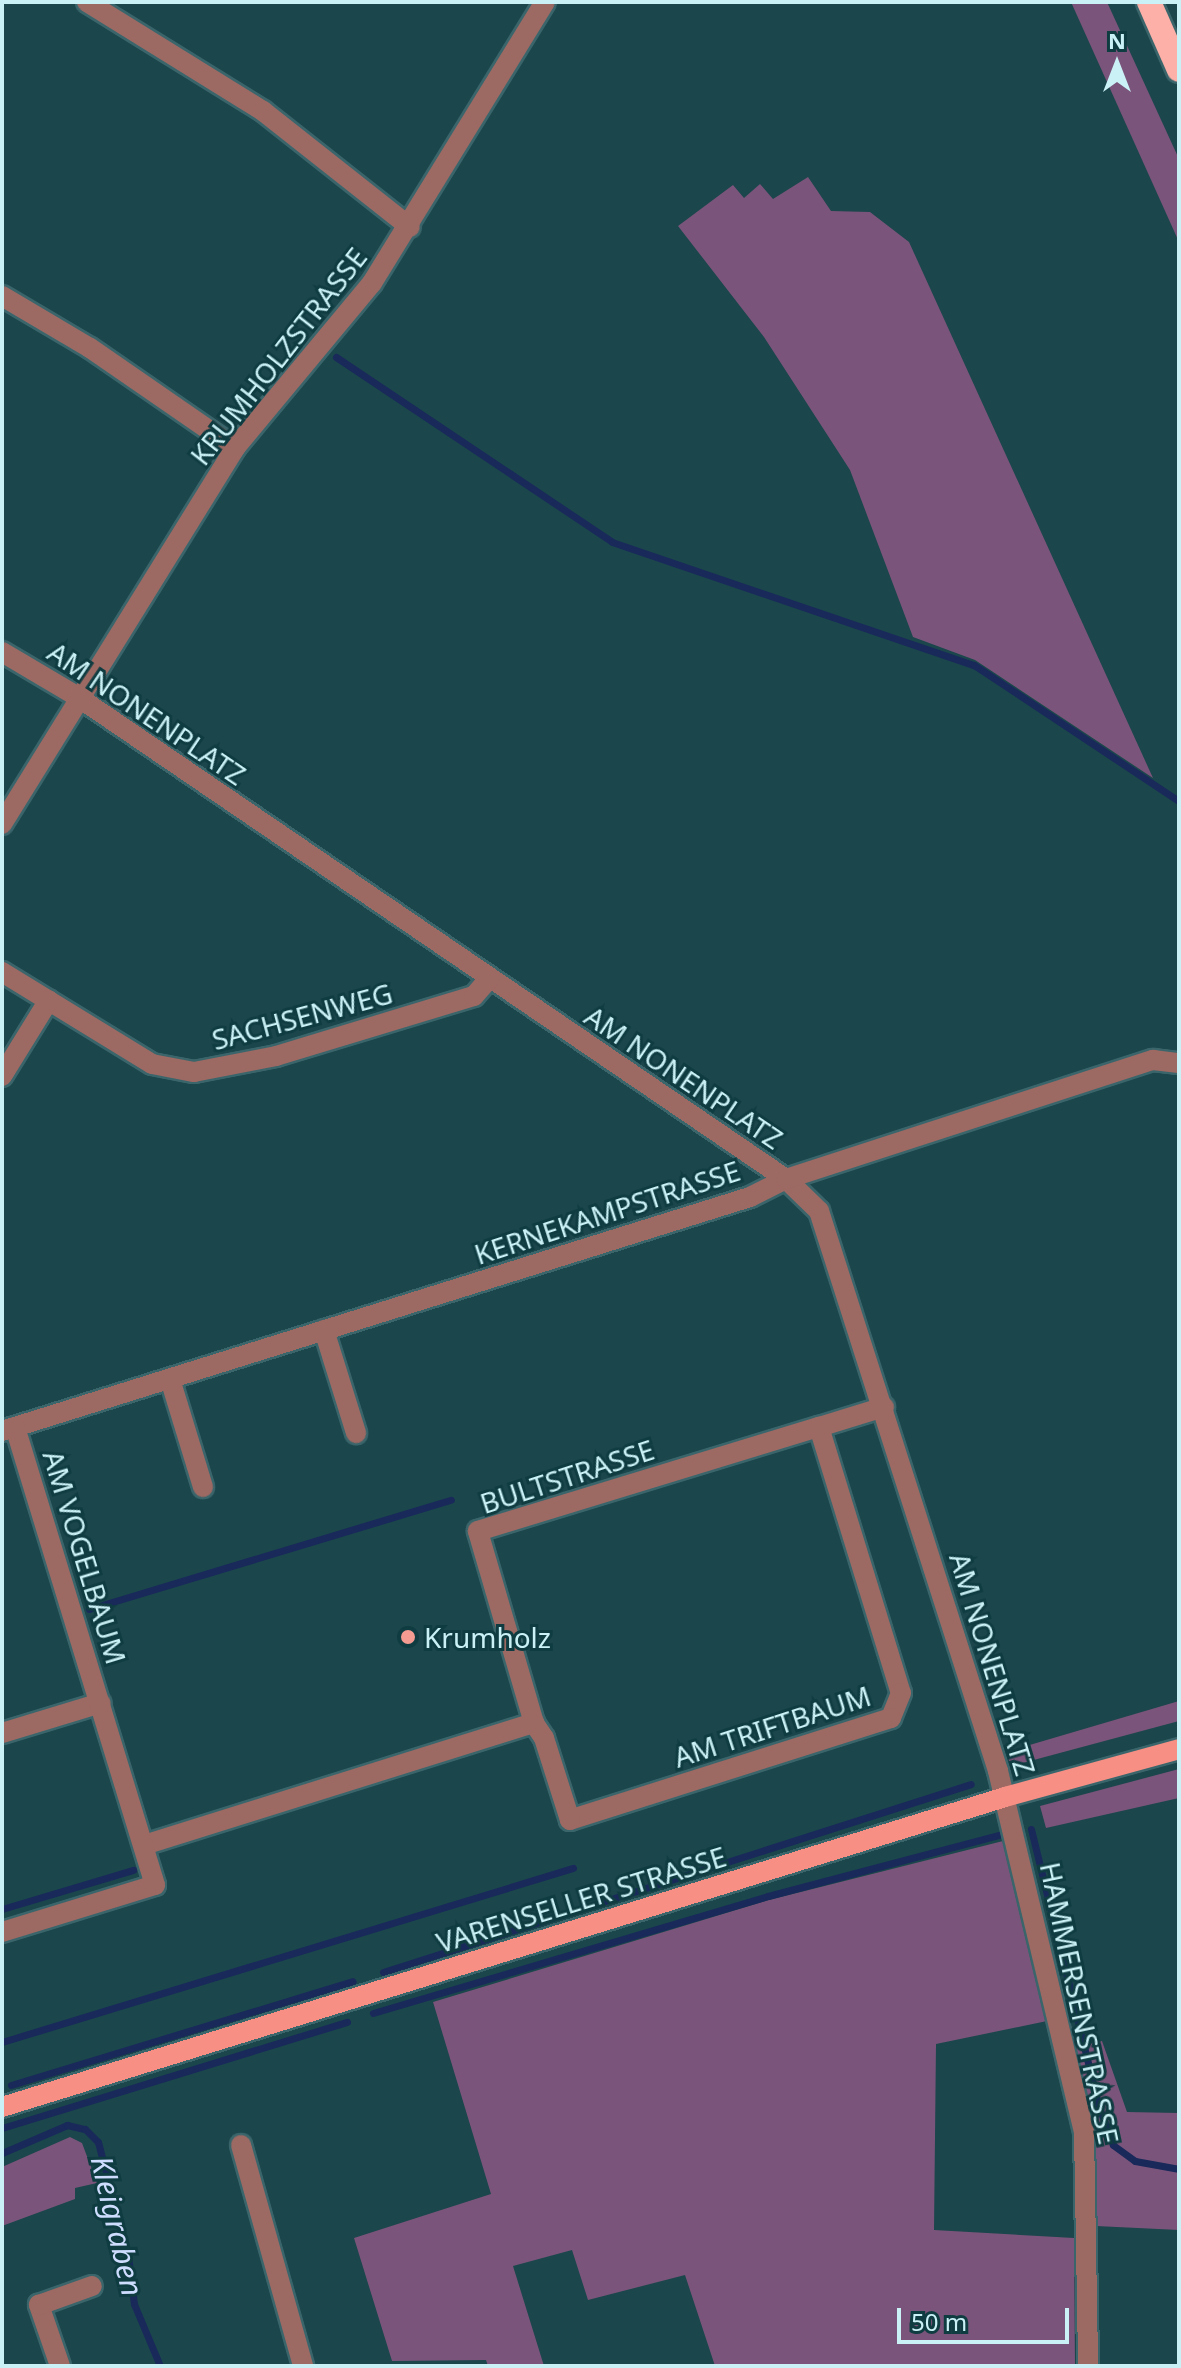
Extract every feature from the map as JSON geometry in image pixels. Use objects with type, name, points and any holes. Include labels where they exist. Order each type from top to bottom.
[{"type":"highway","points":[[1149,2],[1179,70]]},
{"type":"main road","name":"VARENSELLER STRASSE","points":[[2,2107],[1005,1797],[1179,1749]]},
{"type":"street","points":[[87,2],[263,111],[410,227]]},
{"type":"street","name":"KRUMHOLZSTRASSE","points":[[2,824],[235,448],[372,283],[410,227],[545,2]]},
{"type":"street","points":[[2,296],[90,348],[235,448]]},
{"type":"street","name":"AM NONENPLATZ","points":[[2,652],[78,697],[786,1179],[819,1211],[884,1407],[1005,1797]]},
{"type":"street","name":"SACHSENWEG","points":[[2,972],[152,1064],[194,1072],[276,1056],[474,996],[489,979]]},
{"type":"street","points":[[2,1076],[49,1000]]},
{"type":"street","name":"KERNEKAMPSTRASSE","points":[[9,1429],[750,1197],[786,1179],[1153,1060],[1179,1063]]},
{"type":"street","points":[[324,1330],[356,1433]]},
{"type":"street","points":[[170,1379],[203,1487]]},
{"type":"street","name":"BULTSTRASSE","points":[[534,1723],[478,1531],[884,1407]]},
{"type":"street","name":"AM TRIFTBAUM","points":[[534,1723],[544,1738],[570,1820],[891,1718],[901,1693],[819,1427]]},
{"type":"street","name":"AM VOGELBAUM","points":[[2,1932],[155,1885],[101,1703],[9,1429]]},
{"type":"street","name":"AM VOGELBAUM","points":[[2,1733],[101,1703]]},
{"type":"street","points":[[144,1845],[534,1723]]},
{"type":"street","name":"HAMMERSENSTRASSE","points":[[1005,1797],[1087,2149],[1088,2366]]},
{"type":"street","points":[[241,2145],[303,2366]]},
{"type":"street","points":[[60,2366],[39,2305],[92,2286]]},
{"type":"shaded area","points":[[1071,2],[1107,2],[1179,159],[1179,242]]},
{"type":"shaded area","points":[[808,177],[831,211],[870,212],[909,242],[1153,778],[975,660],[913,637],[850,470],[764,337],[678,226],[733,185],[744,198],[760,184],[773,199]]},
{"type":"shaded area","points":[[1179,1701],[1179,1721],[1011,1766],[1006,1752]]},
{"type":"shaded area","points":[[1179,1769],[1179,1798],[1046,1828],[1040,1806]]},
{"type":"shaded area","points":[[1003,1841],[1047,2021],[936,2044],[934,2230],[1074,2238],[1075,2366],[715,2366],[685,2275],[588,2300],[572,2250],[513,2266],[544,2366],[488,2366],[486,2360],[392,2361],[354,2238],[491,2194],[433,2002],[769,1900]]},
{"type":"shaded area","points":[[1102,2041],[1127,2112],[1179,2113],[1179,2230],[1096,2226],[1093,2130],[1073,2047]]},
{"type":"shaded area","points":[[70,2137],[82,2143],[97,2183],[75,2188],[75,2199],[2,2226],[2,2167]]},
{"type":"waterway","points":[[336,357],[612,542],[974,665],[1179,801]]},
{"type":"waterway","points":[[89,1609],[451,1500]]},
{"type":"waterway","points":[[383,1972],[971,1784]]},
{"type":"waterway","points":[[1031,1829],[1099,2107],[1113,2145],[1135,2161],[1179,2169]]},
{"type":"waterway","points":[[373,2013],[768,1896],[999,1835]]},
{"type":"waterway","points":[[2,2042],[573,1868]]},
{"type":"waterway","points":[[2,1909],[133,1870]]},
{"type":"waterway","points":[[11,2085],[353,1981]]},
{"type":"waterway","points":[[2,2128],[347,2022]]},
{"type":"waterway","name":"Kleigraben","points":[[2,2153],[67,2125],[85,2129],[98,2142],[128,2256],[134,2304],[160,2366]]},
{"type":"place","name":"Krumholz","points":[[408,1637]]}]
